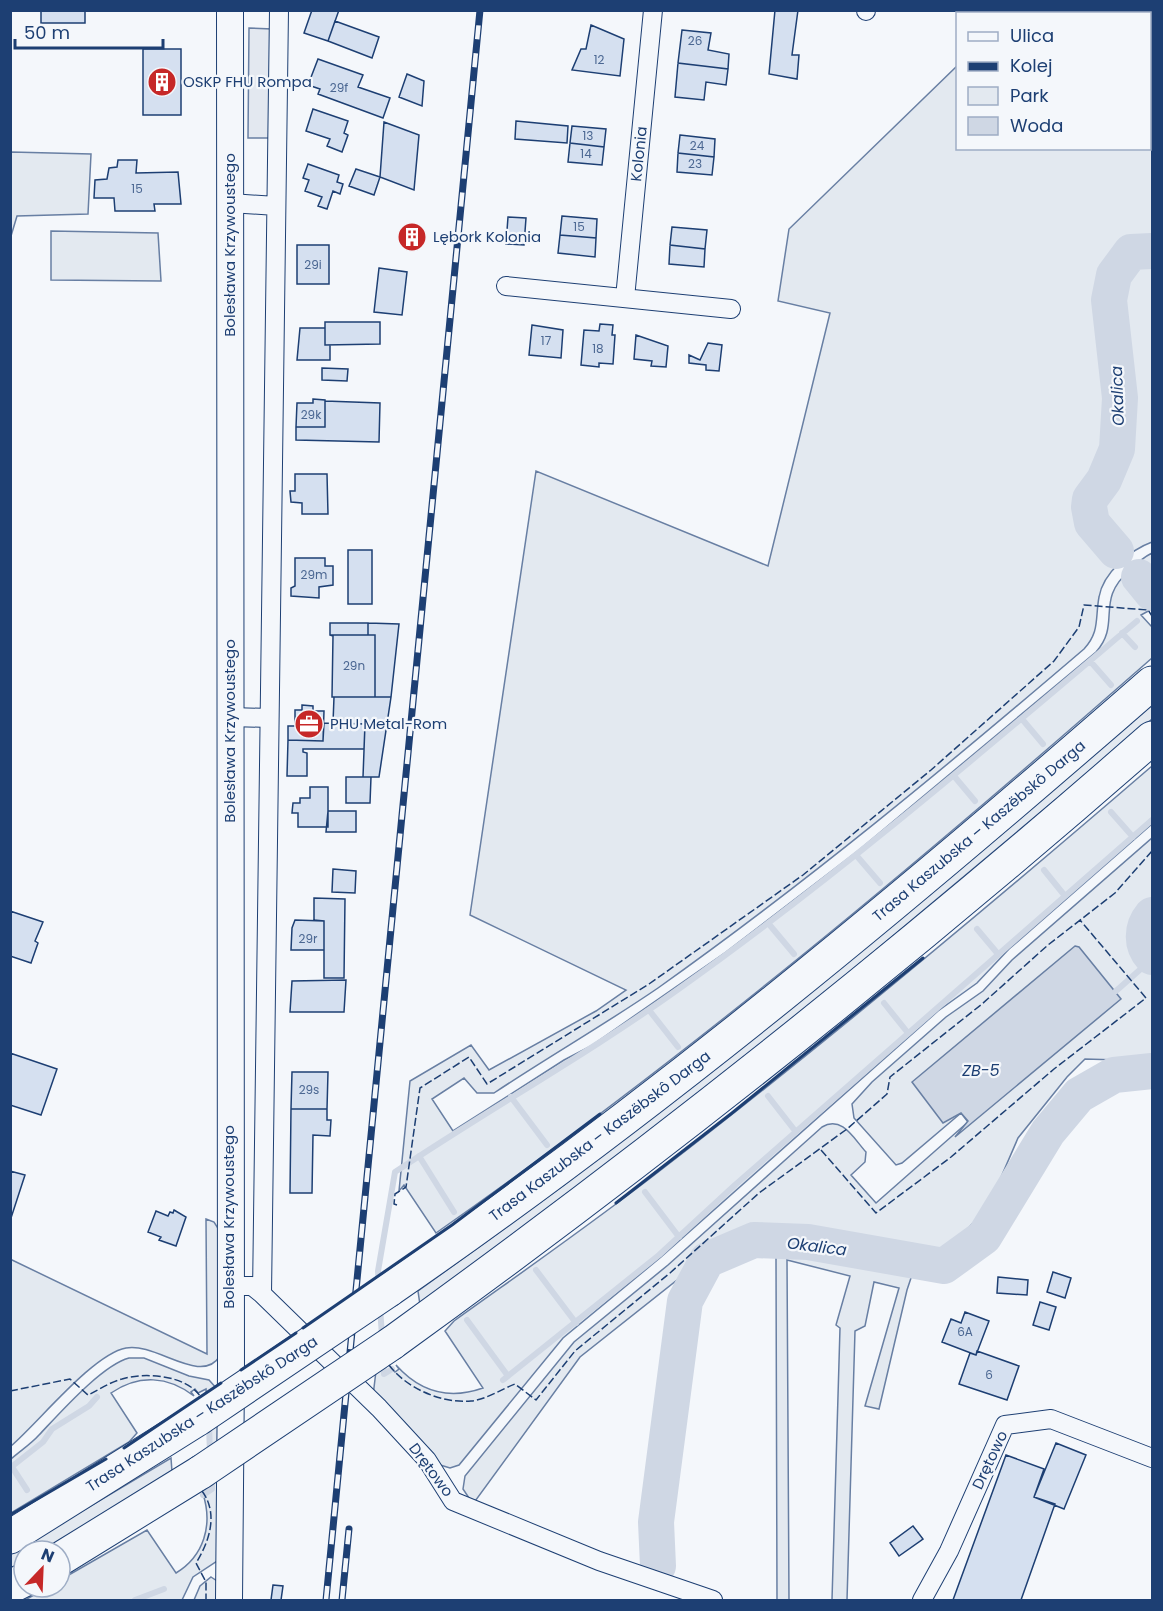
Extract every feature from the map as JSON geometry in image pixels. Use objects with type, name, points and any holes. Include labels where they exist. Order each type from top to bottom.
[{"type":"highway","name":"Trasa Kaszubska – Kaszëbskô Darga","points":[[10,1537],[198,1419],[389,1290],[543,1181],[777,999],[904,895],[1152,683]]},
{"type":"highway","points":[[72,1552],[201,1472],[392,1343],[567,1216],[697,1116],[930,928],[1152,738]]},
{"type":"main road","name":"Bolesława Krzywoustego","points":[[229,1600],[231,1451],[230,10]]},
{"type":"street","points":[[262,1294],[279,10]]},
{"type":"street","name":"Kolonia","points":[[625,298],[653,10]]},
{"type":"street","points":[[230,203],[276,206]]},
{"type":"street","points":[[506,286],[730,309]]},
{"type":"street","points":[[230,717],[269,718]]},
{"type":"street","name":"Drętowo","points":[[230,1286],[252,1286],[262,1294],[379,1408],[427,1460],[453,1501],[651,1581],[713,1600]]},
{"type":"street","name":"Drętowo","points":[[922,1600],[948,1551],[1005,1425],[1051,1419],[1152,1458]]},
{"type":"green space","points":[[1152,11],[1152,542],[1127,557],[1106,579],[1099,597],[1095,631],[1084,649],[821,866],[658,988],[494,1093],[477,1093],[464,1078],[432,1099],[453,1131],[564,1060],[591,1046],[726,952],[859,850],[1096,652],[1107,631],[1110,602],[1119,581],[1152,553],[1152,609],[1141,615],[1152,627],[1152,658],[891,883],[802,956],[621,1098],[436,1233],[404,1185],[399,1191],[410,1081],[471,1045],[489,1070],[596,1011],[626,990],[470,915],[536,471],[768,566],[830,313],[778,301],[789,229],[956,67],[956,150],[1151,150],[1151,12],[1102,12]]},
{"type":"green space","points":[[11,152],[91,154],[88,214],[17,216],[11,236]]},
{"type":"green space","points":[[51,231],[158,233],[161,281],[51,280]]},
{"type":"green space","points":[[1152,703],[1152,719],[747,1058],[420,1305],[418,1291],[564,1185]]},
{"type":"green space","points":[[1152,766],[1152,824],[1009,949],[977,983],[938,1011],[661,1257],[563,1338],[459,1465],[450,1468],[437,1464],[373,1396],[382,1321],[385,1372],[392,1369],[395,1372],[399,1369],[396,1365],[415,1382],[447,1393],[470,1392],[483,1388],[445,1331],[454,1321],[614,1206],[790,1069]]},
{"type":"green space","points":[[1152,838],[1152,1061],[1085,1059],[1067,1077],[1018,1138],[989,1205],[949,1250],[918,1257],[907,1290],[879,1409],[865,1406],[899,1288],[874,1282],[865,1326],[855,1331],[847,1600],[832,1600],[840,1328],[836,1325],[850,1276],[787,1260],[789,1600],[777,1600],[776,1257],[762,1254],[767,1239],[756,1242],[725,1268],[696,1265],[580,1357],[473,1504],[463,1489],[465,1476],[574,1342],[668,1265],[822,1127],[829,1124],[842,1126],[866,1152],[865,1162],[851,1175],[876,1203],[968,1122],[961,1113],[902,1163],[896,1165],[854,1118],[852,1104],[872,1082],[946,1017],[983,991],[1012,960]]},
{"type":"green space","points":[[206,1219],[214,1222],[221,1233],[220,1356],[212,1364],[202,1367],[138,1348],[126,1348],[113,1353],[82,1375],[11,1446],[10,1259],[207,1354]]},
{"type":"green space","points":[[129,1358],[144,1358],[189,1376],[209,1380],[218,1390],[217,1561],[193,1577],[182,1600],[25,1600],[72,1599],[72,1573],[147,1530],[176,1573],[193,1558],[204,1539],[207,1517],[203,1494],[212,1489],[206,1389],[198,1393],[195,1389],[191,1392],[194,1396],[164,1381],[143,1380],[111,1393],[137,1433],[129,1442],[11,1513],[11,1459],[36,1438],[94,1380],[118,1362]]},
{"type":"green space","points":[[171,1458],[172,1472],[63,1539],[35,1539]]},
{"type":"green space","points":[[12,1553],[11,1571],[10,1554]]},
{"type":"green space","points":[[211,1577],[217,1581],[220,1600],[194,1600],[200,1586]]},
{"type":"shaded area","points":[[249,28],[272,29],[271,138],[248,138]]},
{"type":"water","name":"ZB-5","points":[[1075,946],[1079,947],[1121,999],[955,1137],[968,1121],[961,1113],[943,1123],[912,1082]]},
{"type":"building","points":[[41,10],[85,10],[85,23],[41,23]]},
{"type":"building","points":[[312,10],[339,10],[328,41],[304,33]]},
{"type":"building","points":[[775,10],[798,10],[792,55],[799,55],[797,79],[769,74]]},
{"type":"building","points":[[335,21],[379,37],[372,58],[328,41]]},
{"type":"building","points":[[591,25],[624,39],[620,76],[572,70],[581,49],[586,49]]},
{"type":"building","points":[[682,30],[711,33],[708,50],[729,54],[728,69],[678,63]]},
{"type":"building","name":"OSKP FHU Rompa","points":[[143,49],[181,49],[181,115],[143,115]]},
{"type":"building","points":[[318,59],[363,75],[358,87],[390,98],[383,118],[318,94],[320,89],[308,85]]},
{"type":"building","points":[[678,63],[728,69],[726,85],[706,82],[704,100],[675,97]]},
{"type":"building","points":[[407,74],[424,81],[422,106],[399,97]]},
{"type":"building","points":[[313,109],[348,121],[344,133],[348,135],[342,152],[327,146],[330,139],[306,131]]},
{"type":"building","points":[[516,121],[568,126],[567,143],[515,139]]},
{"type":"building","points":[[384,122],[419,135],[414,190],[380,177]]},
{"type":"building","points":[[572,126],[606,129],[604,147],[570,143]]},
{"type":"building","points":[[680,135],[715,139],[714,157],[678,153]]},
{"type":"building","points":[[570,143],[604,147],[602,165],[568,162]]},
{"type":"building","points":[[678,153],[714,157],[712,175],[677,172]]},
{"type":"building","points":[[118,160],[137,160],[136,173],[178,172],[181,204],[154,204],[155,211],[115,211],[114,198],[94,198],[95,180],[107,179],[109,168],[117,167]]},
{"type":"building","points":[[308,164],[339,175],[337,182],[343,184],[340,194],[333,191],[327,209],[318,206],[322,197],[305,191],[309,180],[303,178]]},
{"type":"building","points":[[356,169],[380,177],[374,195],[349,186]]},
{"type":"building","points":[[562,216],[597,219],[596,238],[560,235]]},
{"type":"building","points":[[508,217],[526,218],[524,245],[506,244]]},
{"type":"building","name":"Lębork Kolonia","points":[[407,226],[423,232],[416,248],[401,243]]},
{"type":"building","points":[[672,227],[707,230],[705,249],[670,245]]},
{"type":"building","points":[[560,235],[596,238],[595,257],[558,253]]},
{"type":"building","points":[[297,245],[329,245],[329,284],[297,284]]},
{"type":"building","points":[[670,245],[705,249],[704,267],[669,264]]},
{"type":"building","points":[[379,268],[407,272],[402,315],[374,312]]},
{"type":"building","points":[[325,322],[380,322],[380,344],[325,345]]},
{"type":"building","points":[[600,324],[613,325],[612,335],[615,335],[613,364],[599,363],[599,367],[581,365],[584,330],[599,331]]},
{"type":"building","points":[[532,325],[563,330],[561,358],[529,355]]},
{"type":"building","points":[[300,328],[325,328],[325,345],[330,345],[330,360],[297,360]]},
{"type":"building","points":[[636,335],[668,346],[666,367],[651,366],[652,361],[634,359]]},
{"type":"building","points":[[708,343],[722,345],[719,371],[706,370],[706,365],[689,363],[689,355],[700,360]]},
{"type":"building","points":[[322,368],[348,369],[347,381],[322,380]]},
{"type":"building","points":[[313,399],[325,400],[325,427],[296,427],[297,403],[313,403]]},
{"type":"building","points":[[325,401],[380,403],[379,442],[296,440],[296,427],[325,427]]},
{"type":"building","points":[[295,474],[327,474],[328,514],[302,514],[302,503],[291,502],[290,491],[295,491]]},
{"type":"building","points":[[348,550],[372,550],[372,604],[348,604]]},
{"type":"building","points":[[295,558],[325,558],[325,566],[333,566],[333,585],[319,587],[319,598],[291,596],[291,588],[295,586]]},
{"type":"building","points":[[330,623],[368,623],[368,635],[330,635]]},
{"type":"building","points":[[368,623],[399,624],[391,697],[375,697],[375,635],[368,635]]},
{"type":"building","points":[[330,635],[375,635],[375,697],[332,697],[333,636]]},
{"type":"building","points":[[334,697],[391,697],[379,777],[363,777],[365,724],[333,723]]},
{"type":"building","name":"PHU Metal-Rom","points":[[302,705],[313,706],[313,711],[324,711],[323,741],[288,740],[288,726],[295,726],[295,710],[302,710]]},
{"type":"building","points":[[324,723],[365,724],[364,749],[303,749],[303,752],[307,753],[307,776],[287,776],[288,740],[323,741]]},
{"type":"building","points":[[346,777],[371,777],[370,803],[346,803]]},
{"type":"building","points":[[310,787],[328,787],[328,827],[298,827],[298,813],[292,813],[293,803],[300,803],[300,798],[310,798]]},
{"type":"building","points":[[328,811],[356,811],[356,832],[326,832]]},
{"type":"building","points":[[333,869],[356,871],[355,893],[332,892]]},
{"type":"building","points":[[314,898],[345,899],[344,978],[324,978],[324,921],[314,920]]},
{"type":"building","points":[[10,911],[43,922],[35,941],[38,943],[31,963],[10,956]]},
{"type":"building","points":[[295,920],[324,921],[324,950],[291,950],[292,928]]},
{"type":"building","points":[[346,980],[344,1012],[290,1012],[292,981]]},
{"type":"building","points":[[10,1053],[57,1069],[41,1115],[10,1105]]},
{"type":"building","points":[[292,1072],[328,1072],[327,1109],[291,1109]]},
{"type":"building","points":[[291,1109],[327,1109],[327,1120],[331,1120],[330,1136],[313,1135],[312,1193],[290,1193]]},
{"type":"building","points":[[10,1171],[25,1175],[10,1221]]},
{"type":"building","points":[[174,1210],[186,1217],[176,1246],[159,1240],[161,1237],[148,1232],[156,1211],[168,1216]]},
{"type":"building","points":[[1053,1272],[1071,1278],[1065,1298],[1047,1292]]},
{"type":"building","points":[[998,1277],[1028,1280],[1027,1295],[997,1293]]},
{"type":"building","points":[[1040,1302],[1056,1307],[1049,1330],[1033,1325]]},
{"type":"building","points":[[965,1312],[989,1321],[976,1355],[942,1342],[951,1319],[961,1323]]},
{"type":"building","points":[[977,1351],[1019,1366],[1007,1400],[959,1384],[970,1353],[976,1355]]},
{"type":"building","points":[[1056,1443],[1086,1455],[1064,1509],[1034,1497]]},
{"type":"building","points":[[1006,1455],[1044,1469],[1034,1497],[1055,1504],[1021,1600],[953,1600]]},
{"type":"building","points":[[913,1526],[923,1539],[899,1556],[890,1543]]},
{"type":"building","points":[[273,1585],[283,1586],[281,1600],[271,1600]]},
{"type":"waterway","name":"Okalica","points":[[1116,551],[1092,523],[1089,507],[1090,499],[1104,480],[1117,449],[1120,398],[1109,300],[1114,275],[1131,252],[1152,251]]},
{"type":"waterway","name":"Okalica","points":[[1139,577],[1152,593]]},
{"type":"waterway","points":[[379,1285],[378,1271],[395,1172],[610,1036],[739,945],[913,809],[1137,621]]},
{"type":"waterway","points":[[1122,633],[1135,647]]},
{"type":"waterway","points":[[1090,661],[1111,685]]},
{"type":"waterway","points":[[1022,719],[1043,744]]},
{"type":"waterway","points":[[954,776],[975,801]]},
{"type":"waterway","points":[[1111,812],[1133,837]]},
{"type":"waterway","points":[[503,1380],[659,1255],[735,1185],[1152,820]]},
{"type":"waterway","points":[[856,855],[880,883]]},
{"type":"waterway","points":[[1044,870],[1065,896]]},
{"type":"waterway","name":"Okalica","points":[[1152,915],[1144,931],[1144,942],[1152,957]]},
{"type":"waterway","points":[[768,923],[794,954]]},
{"type":"waterway","points":[[977,929],[998,954]]},
{"type":"waterway","points":[[1116,991],[1152,959]]},
{"type":"waterway","points":[[884,1003],[908,1033]]},
{"type":"waterway","points":[[649,1010],[678,1047]]},
{"type":"waterway","name":"Okalica","points":[[658,1566],[656,1522],[685,1301],[707,1260],[754,1240],[808,1242],[944,1266],[984,1237],[1048,1132],[1079,1095],[1114,1075],[1152,1071]]},
{"type":"waterway","points":[[768,1096],[796,1132]]},
{"type":"waterway","points":[[511,1097],[547,1145]]},
{"type":"waterway","points":[[419,1156],[454,1212]]},
{"type":"waterway","points":[[645,1192],[679,1237]]},
{"type":"waterway","points":[[536,1270],[576,1323]]},
{"type":"waterway","points":[[380,1307],[382,1336]]},
{"type":"waterway","points":[[467,1320],[508,1376]]},
{"type":"waterway","points":[[383,1361],[384,1374],[392,1369]]},
{"type":"waterway","points":[[10,1468],[43,1442],[52,1429],[89,1406],[97,1397]]},
{"type":"waterway","points":[[209,1425],[210,1454]]},
{"type":"waterway","points":[[12,1467],[27,1490]]},
{"type":"waterway","points":[[203,1495],[212,1489],[212,1476]]},
{"type":"waterway","points":[[135,1600],[164,1589]]},
{"type":"railway","points":[[326,1600],[480,10]]},
{"type":"railway","points":[[342,1600],[349,1529]]},
{"type":"fence","points":[[397,1205],[394,1204],[395,1194],[406,1187],[420,1088],[469,1057],[487,1084],[649,984],[803,875],[931,770],[1054,661],[1079,627],[1084,605],[1148,610],[1152,616]]},
{"type":"fence","points":[[389,1365],[405,1381],[425,1393],[448,1400],[476,1400],[515,1384],[536,1400],[575,1351],[670,1273],[759,1193],[847,1129],[887,1094],[890,1077],[982,1004],[1048,945],[1115,893],[1152,851]]},
{"type":"fence","points":[[821,1150],[876,1213],[951,1157],[1054,1069],[1146,998],[1080,920]]},
{"type":"fence","points":[[10,1391],[70,1379],[88,1395],[122,1379],[153,1376],[185,1384],[200,1396]]},
{"type":"fence","points":[[202,1491],[207,1500],[211,1518],[208,1537],[196,1563],[206,1582],[206,1600]]},
{"type":"wall","points":[[616,1203],[732,1113],[923,958]]},
{"type":"wall","points":[[303,1328],[452,1225],[600,1114]]},
{"type":"wall","points":[[241,1370],[296,1333]]},
{"type":"wall","points":[[124,1448],[221,1383]]},
{"type":"wall","points":[[10,1515],[106,1459]]},
{"type":"place","name":"OSKP FHU Rompa","points":[[162,82]]},
{"type":"place","name":"Lębork Kolonia","points":[[412,237]]},
{"type":"place","name":"PHU Metal-Rom","points":[[309,724]]}]
